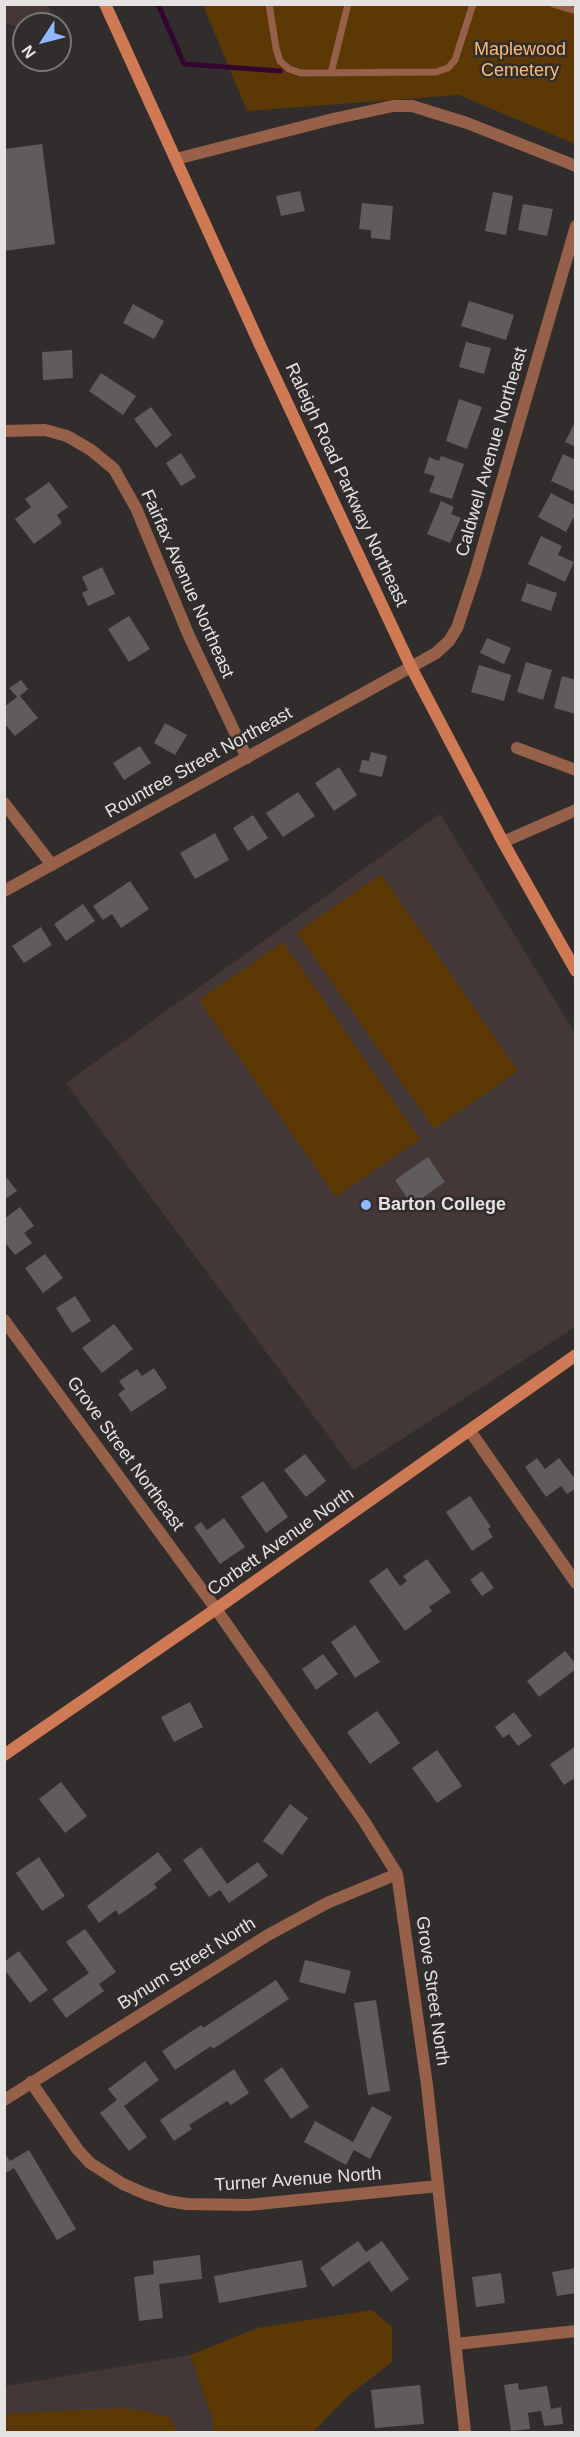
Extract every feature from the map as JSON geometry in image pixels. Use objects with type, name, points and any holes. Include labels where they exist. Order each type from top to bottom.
[{"type":"street","name":"Raleigh Road Parkway Northeast","points":[[105,4],[260,345],[411,667],[503,842],[576,971]]},
{"type":"street","points":[[176,159],[333,118],[393,106],[412,106],[467,123],[576,166]]},
{"type":"street","name":"Caldwell Avenue Northeast","points":[[411,667],[436,652],[457,628],[476,574],[576,226]]},
{"type":"street","name":"Fairfax Avenue Northeast","points":[[4,431],[45,430],[67,436],[91,450],[114,469],[136,508],[189,636],[247,758]]},
{"type":"street","name":"Rountree Street Northeast","points":[[4,891],[411,667]]},
{"type":"street","points":[[517,748],[576,770]]},
{"type":"street","points":[[4,803],[52,865]]},
{"type":"street","points":[[503,842],[576,810]]},
{"type":"street","name":"Grove Street Northeast","points":[[4,1320],[216,1609]]},
{"type":"street","name":"Corbett Avenue North","points":[[4,1755],[216,1609],[576,1355]]},
{"type":"street","points":[[470,1431],[576,1583]]},
{"type":"street","name":"Grove Street North","points":[[216,1609],[364,1821],[397,1874],[427,2085],[465,2433]]},
{"type":"street","name":"Bynum Street North","points":[[4,2100],[268,1935],[327,1903],[397,1874]]},
{"type":"street","name":"Turner Avenue North","points":[[31,2082],[78,2151],[90,2163],[123,2184],[168,2201],[187,2204],[248,2205],[438,2186]]},
{"type":"street","points":[[456,2344],[576,2331]]},
{"type":"lane","points":[[269,4],[280,61],[289,69],[301,73],[436,72],[448,68],[455,60],[472,4]]},
{"type":"lane","points":[[331,73],[348,4]]},
{"type":"lane","points":[[553,4],[576,10]]},
{"type":"shaded area","points":[[4,5],[48,5],[51,12],[12,12],[12,25],[5,23]]},
{"type":"shaded area","name":"Barton College","points":[[440,814],[575,1033],[575,1327],[354,1470],[66,1083]]},
{"type":"shaded area","points":[[190,2355],[212,2418],[213,2432],[5,2432],[5,2386]]},
{"type":"green space","name":"Maplewood Cemetery","points":[[203,5],[575,5],[575,144],[459,95],[247,111]]},
{"type":"green space","points":[[381,874],[518,1071],[434,1129],[297,932]]},
{"type":"green space","points":[[283,942],[420,1139],[336,1197],[199,1000]]},
{"type":"green space","points":[[372,2310],[392,2327],[392,2362],[349,2395],[313,2432],[213,2432],[212,2418],[190,2355],[257,2328]]},
{"type":"green space","points":[[122,2408],[171,2418],[177,2432],[5,2432],[5,2414]]},
{"type":"building","points":[[42,144],[55,244],[4,251],[4,149]]},
{"type":"building","points":[[300,191],[305,211],[281,216],[276,196]]},
{"type":"building","points":[[493,192],[513,196],[506,235],[485,231]]},
{"type":"building","points":[[362,203],[393,206],[390,240],[371,238],[371,230],[359,229]]},
{"type":"building","points":[[523,204],[553,209],[547,236],[518,230]]},
{"type":"building","points":[[469,301],[514,315],[506,340],[461,326]]},
{"type":"building","points":[[133,304],[164,321],[154,339],[123,323]]},
{"type":"building","points":[[466,342],[491,348],[484,374],[459,367]]},
{"type":"building","points":[[72,350],[73,378],[43,380],[42,352]]},
{"type":"building","points":[[101,373],[136,396],[123,415],[89,391]]},
{"type":"building","points":[[459,399],[482,407],[467,449],[446,441]]},
{"type":"building","points":[[151,407],[172,435],[156,448],[134,419]]},
{"type":"building","points":[[576,420],[576,447],[565,442]]},
{"type":"building","points":[[181,453],[196,477],[181,486],[166,463]]},
{"type":"building","points":[[563,454],[576,460],[576,484],[573,491],[551,481]]},
{"type":"building","points":[[441,456],[464,464],[452,499],[429,492],[435,476],[424,473],[429,457],[439,461]]},
{"type":"building","points":[[49,482],[68,507],[57,515],[62,523],[34,544],[15,519],[31,507],[25,499]]},
{"type":"building","points":[[551,493],[576,506],[576,513],[566,532],[538,517]]},
{"type":"building","points":[[441,501],[454,507],[451,514],[461,518],[450,543],[427,534]]},
{"type":"building","points":[[541,536],[562,546],[558,555],[574,562],[565,582],[528,564]]},
{"type":"building","points":[[102,567],[115,594],[88,606],[82,593],[88,590],[82,577]]},
{"type":"building","points":[[527,583],[557,593],[551,611],[521,601]]},
{"type":"building","points":[[129,616],[150,649],[129,662],[108,629]]},
{"type":"building","points":[[487,638],[511,648],[504,664],[480,653]]},
{"type":"building","points":[[526,662],[552,670],[543,700],[517,692]]},
{"type":"building","points":[[479,665],[511,675],[504,701],[471,692]]},
{"type":"building","points":[[562,676],[576,680],[576,714],[554,708]]},
{"type":"building","points":[[21,680],[28,689],[20,696],[38,718],[15,736],[4,723],[4,707],[17,697],[9,688]]},
{"type":"building","points":[[165,723],[187,735],[175,755],[154,743]]},
{"type":"building","points":[[140,746],[151,763],[124,780],[113,763]]},
{"type":"building","points":[[371,752],[387,756],[382,777],[359,772],[362,760],[369,761]]},
{"type":"building","points":[[339,767],[357,795],[334,811],[315,783]]},
{"type":"building","points":[[298,792],[315,816],[283,837],[266,813]]},
{"type":"building","points":[[253,815],[268,838],[248,851],[233,828]]},
{"type":"building","points":[[215,833],[229,860],[195,879],[180,853]]},
{"type":"building","points":[[130,881],[149,909],[121,928],[112,914],[103,920],[93,906]]},
{"type":"building","points":[[83,904],[95,921],[66,941],[54,924]]},
{"type":"building","points":[[41,927],[52,945],[24,963],[12,946]]},
{"type":"building","points":[[428,1157],[445,1182],[412,1205],[395,1180]]},
{"type":"building","points":[[4,1174],[17,1191],[4,1200]]},
{"type":"building","points":[[20,1207],[34,1226],[24,1233],[32,1243],[15,1255],[4,1241],[4,1219]]},
{"type":"building","points":[[45,1254],[63,1278],[43,1293],[25,1268]]},
{"type":"building","points":[[75,1296],[91,1321],[72,1333],[56,1308]]},
{"type":"building","points":[[114,1324],[133,1349],[102,1373],[82,1348]]},
{"type":"building","points":[[154,1368],[167,1388],[131,1412],[118,1394],[125,1389],[119,1381],[137,1369],[142,1376]]},
{"type":"building","points":[[305,1454],[326,1481],[306,1497],[284,1470]]},
{"type":"building","points":[[537,1458],[545,1469],[559,1458],[576,1480],[576,1488],[567,1494],[561,1486],[546,1497],[525,1467]]},
{"type":"building","points":[[263,1481],[288,1517],[266,1533],[241,1497]]},
{"type":"building","points":[[470,1496],[491,1527],[488,1529],[493,1537],[472,1551],[446,1512]]},
{"type":"building","points":[[224,1518],[245,1547],[220,1564],[194,1527],[201,1522],[207,1530]]},
{"type":"building","points":[[427,1559],[451,1592],[429,1607],[432,1611],[405,1631],[369,1581],[387,1568],[400,1586],[407,1581],[403,1576]]},
{"type":"building","points":[[482,1571],[494,1588],[482,1596],[470,1580]]},
{"type":"building","points":[[355,1625],[380,1662],[355,1678],[331,1642]]},
{"type":"building","points":[[565,1651],[576,1664],[576,1669],[539,1697],[527,1681]]},
{"type":"building","points":[[323,1654],[338,1674],[316,1690],[302,1669]]},
{"type":"building","points":[[190,1702],[203,1727],[174,1742],[161,1717]]},
{"type":"building","points":[[377,1711],[400,1743],[370,1764],[347,1732]]},
{"type":"building","points":[[514,1712],[532,1736],[518,1746],[509,1734],[503,1738],[495,1727]]},
{"type":"building","points":[[576,1746],[576,1777],[564,1785],[550,1764]]},
{"type":"building","points":[[437,1750],[462,1786],[437,1803],[412,1768]]},
{"type":"building","points":[[61,1782],[87,1816],[65,1833],[39,1799]]},
{"type":"building","points":[[290,1804],[308,1818],[282,1855],[263,1841]]},
{"type":"building","points":[[201,1847],[227,1884],[258,1862],[268,1876],[229,1903],[220,1890],[209,1897],[183,1860]]},
{"type":"building","points":[[158,1852],[172,1870],[154,1884],[157,1888],[119,1915],[116,1910],[99,1923],[87,1906]]},
{"type":"building","points":[[39,1857],[65,1896],[42,1911],[16,1873]]},
{"type":"building","points":[[85,1929],[116,1972],[99,1984],[104,1991],[66,2018],[52,1999],[89,1973],[66,1942]]},
{"type":"building","points":[[19,1951],[48,1990],[30,2003],[4,1969],[4,1962]]},
{"type":"building","points":[[305,1960],[351,1971],[345,1994],[299,1982]]},
{"type":"building","points":[[276,1980],[289,1999],[213,2049],[211,2046],[175,2070],[162,2051],[201,2025],[203,2028]]},
{"type":"building","points":[[376,2000],[390,2091],[368,2095],[354,2003]]},
{"type":"building","points":[[145,2061],[159,2080],[124,2106],[147,2137],[129,2151],[100,2113],[117,2100],[108,2089]]},
{"type":"building","points":[[282,2067],[309,2107],[291,2119],[264,2080]]},
{"type":"building","points":[[234,2069],[249,2093],[231,2105],[227,2101],[189,2125],[192,2129],[174,2141],[160,2120]]},
{"type":"building","points":[[372,2106],[392,2117],[370,2159],[354,2150],[346,2165],[304,2142],[315,2121],[353,2142]]},
{"type":"building","points":[[29,2150],[76,2229],[57,2240],[14,2168],[4,2174],[4,2152],[10,2161]]},
{"type":"building","points":[[358,2241],[366,2252],[382,2241],[409,2279],[391,2292],[369,2261],[333,2287],[320,2268]]},
{"type":"building","points":[[200,2255],[202,2279],[159,2284],[163,2318],[139,2321],[134,2277],[154,2274],[153,2261]]},
{"type":"building","points":[[302,2260],[307,2287],[219,2303],[214,2276]]},
{"type":"building","points":[[576,2268],[576,2293],[557,2296],[552,2272]]},
{"type":"building","points":[[501,2273],[505,2303],[476,2307],[472,2277]]},
{"type":"building","points":[[518,2383],[519,2390],[547,2386],[551,2409],[561,2407],[563,2424],[544,2426],[541,2411],[528,2413],[530,2429],[511,2431],[504,2385]]},
{"type":"building","points":[[420,2385],[424,2424],[375,2428],[371,2390]]},
{"type":"waterway","points":[[158,4],[184,64],[280,71]]},
{"type":"place","name":"Barton College","points":[[366,1205]]}]
